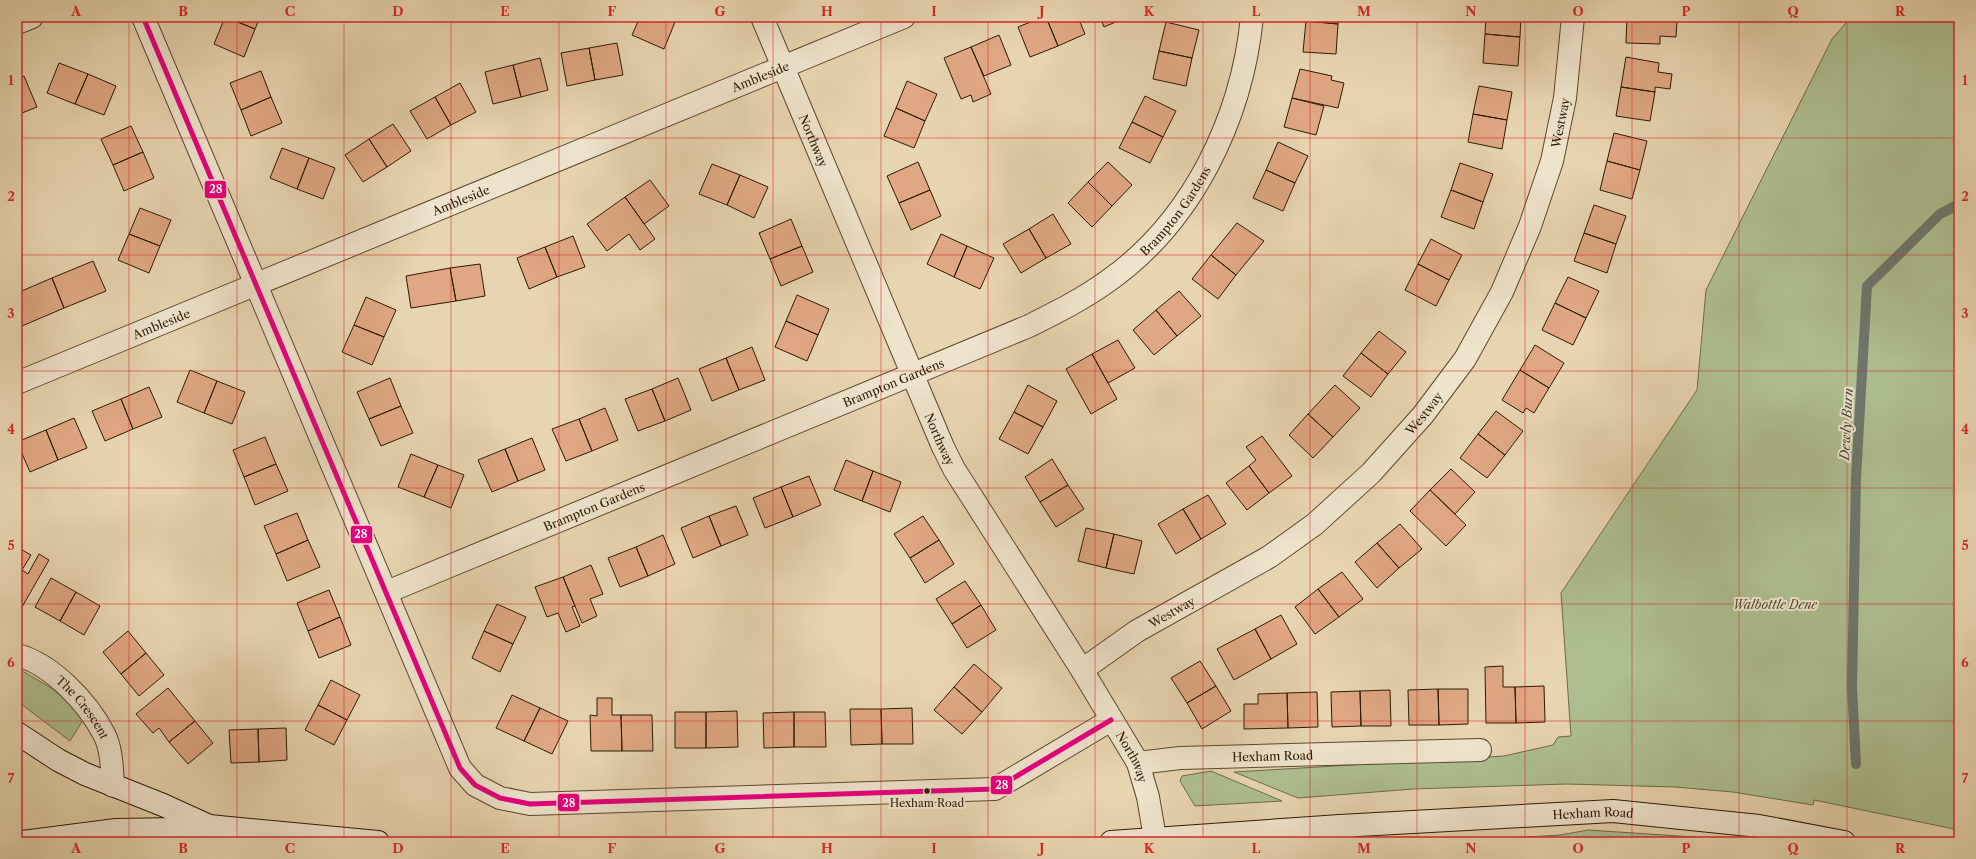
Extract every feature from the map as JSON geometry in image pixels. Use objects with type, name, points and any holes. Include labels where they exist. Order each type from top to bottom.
[{"type":"street","points":[[17,23],[32,17]]},
{"type":"street","points":[[143,17],[460,768],[475,786],[500,798],[530,804],[995,789],[1111,720]]},
{"type":"street","name":"Northway","points":[[762,17],[912,374],[954,469],[1082,670],[1138,763],[1148,797],[1155,838]]},
{"type":"street","name":"Ambleside","points":[[17,382],[904,17]]},
{"type":"street","name":"Brampton Gardens","points":[[387,592],[1029,326],[1073,304],[1109,280],[1141,253],[1170,221],[1197,186],[1223,135],[1239,86],[1249,44],[1252,17]]},
{"type":"street","name":"Westway","points":[[1082,670],[1138,631],[1269,557],[1315,524],[1371,473],[1432,403],[1465,359],[1494,306],[1530,226],[1552,161],[1565,98],[1574,17]]},
{"type":"street","name":"The Crescent","points":[[17,655],[26,657],[60,678],[85,708],[104,735],[110,759],[113,786]]},
{"type":"street","points":[[17,734],[58,760],[113,786],[163,805],[209,826]]},
{"type":"street","name":"Hexham Road","points":[[1138,763],[1180,758],[1480,750]]},
{"type":"street","name":"Hexham Road","points":[[1111,842],[1155,838],[1342,834],[1613,811],[1759,826],[1844,842]]},
{"type":"street","points":[[23,842],[116,830],[178,829],[209,826],[378,842]]},
{"type":"green space","name":"Walbottle Dene","points":[[1851,17],[1959,17],[1959,830],[1814,800],[1813,805],[1733,792],[1675,787],[1567,784],[1413,789],[1298,798],[1234,772],[1504,756],[1553,745],[1558,737],[1571,736],[1561,593],[1697,390],[1706,290],[1832,39]]},
{"type":"green space","points":[[17,668],[48,686],[72,703],[83,720],[70,741],[17,701]]},
{"type":"green space","points":[[1211,771],[1282,801],[1195,806],[1180,781],[1182,776]]},
{"type":"green space","points":[[1588,830],[1709,838],[1737,842],[1445,842],[1560,835]]},
{"type":"building","points":[[225,17],[255,29],[244,57],[214,44]]},
{"type":"building","points":[[226,17],[260,17],[255,29]]},
{"type":"building","points":[[640,17],[663,17],[675,22],[664,49],[632,35]]},
{"type":"building","points":[[1046,17],[1058,46],[1030,57],[1018,27]]},
{"type":"building","points":[[1046,17],[1078,17],[1085,34],[1058,46]]},
{"type":"building","points":[[1100,17],[1127,17],[1104,27]]},
{"type":"building","points":[[1306,17],[1339,17],[1338,24],[1306,21]]},
{"type":"building","points":[[1486,17],[1521,17],[1520,37],[1485,34]]},
{"type":"building","points":[[1627,17],[1661,17],[1661,21],[1677,21],[1676,37],[1660,36],[1660,44],[1626,43]]},
{"type":"building","points":[[1306,21],[1338,24],[1336,54],[1303,52]]},
{"type":"building","points":[[1166,22],[1199,30],[1192,58],[1159,51]]},
{"type":"building","points":[[1485,34],[1520,37],[1518,66],[1483,63]]},
{"type":"building","points":[[999,35],[1011,65],[984,76],[971,47]]},
{"type":"building","points":[[617,43],[623,75],[595,80],[589,48]]},
{"type":"building","points":[[971,47],[991,94],[973,102],[971,95],[961,99],[944,58]]},
{"type":"building","points":[[589,48],[595,80],[567,86],[561,53]]},
{"type":"building","points":[[1159,51],[1192,58],[1186,86],[1153,79]]},
{"type":"building","points":[[1626,57],[1659,63],[1658,72],[1672,74],[1670,89],[1655,87],[1655,92],[1621,87]]},
{"type":"building","points":[[540,58],[548,90],[521,97],[513,65]]},
{"type":"building","points":[[59,63],[88,74],[75,104],[47,93]]},
{"type":"building","points":[[513,65],[521,97],[493,104],[485,72]]},
{"type":"building","points":[[1300,69],[1332,76],[1331,80],[1344,83],[1338,108],[1292,98]]},
{"type":"building","points":[[261,71],[271,97],[241,110],[230,83]]},
{"type":"building","points":[[88,74],[116,86],[104,115],[75,104]]},
{"type":"building","points":[[24,76],[37,107],[17,115],[17,79]]},
{"type":"building","points":[[907,81],[937,94],[925,121],[896,108]]},
{"type":"building","points":[[460,83],[476,112],[451,125],[435,97]]},
{"type":"building","points":[[1479,86],[1512,92],[1507,120],[1473,114]]},
{"type":"building","points":[[1621,87],[1655,92],[1650,121],[1616,116]]},
{"type":"building","points":[[1145,96],[1176,111],[1163,137],[1132,122]]},
{"type":"building","points":[[271,97],[282,123],[251,136],[241,110]]},
{"type":"building","points":[[435,97],[451,125],[427,139],[410,111]]},
{"type":"building","points":[[1292,98],[1324,106],[1316,135],[1284,127]]},
{"type":"building","points":[[896,108],[925,121],[914,148],[884,136]]},
{"type":"building","points":[[1473,114],[1507,120],[1502,149],[1468,142]]},
{"type":"building","points":[[1132,122],[1163,137],[1150,163],[1119,148]]},
{"type":"building","points":[[393,124],[411,151],[387,167],[369,139]]},
{"type":"building","points":[[131,126],[143,152],[113,165],[101,139]]},
{"type":"building","points":[[1614,133],[1647,141],[1640,170],[1607,161]]},
{"type":"building","points":[[369,139],[387,167],[363,182],[345,155]]},
{"type":"building","points":[[1278,142],[1308,156],[1295,183],[1266,170]]},
{"type":"building","points":[[282,148],[309,158],[297,189],[270,178]]},
{"type":"building","points":[[143,152],[154,178],[124,191],[113,165]]},
{"type":"building","points":[[309,158],[335,168],[323,199],[297,189]]},
{"type":"building","points":[[1607,161],[1640,170],[1632,199],[1600,190]]},
{"type":"building","points":[[918,162],[930,190],[899,203],[887,176]]},
{"type":"building","points":[[1108,162],[1132,185],[1112,206],[1088,182]]},
{"type":"building","points":[[1460,163],[1493,174],[1483,202],[1451,190]]},
{"type":"building","points":[[712,164],[740,175],[727,205],[699,194]]},
{"type":"building","points":[[1266,170],[1295,183],[1283,211],[1253,198]]},
{"type":"building","points":[[740,175],[768,187],[754,218],[727,205]]},
{"type":"building","points":[[650,180],[669,206],[644,224],[625,197]]},
{"type":"building","points":[[1088,182],[1112,206],[1092,227],[1068,203]]},
{"type":"building","points":[[930,190],[941,216],[911,230],[899,203]]},
{"type":"building","points":[[1451,190],[1483,202],[1474,229],[1441,217]]},
{"type":"building","points":[[625,197],[655,239],[640,250],[629,234],[607,251],[587,224]]},
{"type":"building","points":[[1594,205],[1626,216],[1616,244],[1584,233]]},
{"type":"building","points":[[140,208],[171,220],[160,246],[129,234]]},
{"type":"building","points":[[1053,214],[1071,244],[1046,258],[1029,229]]},
{"type":"building","points":[[791,219],[802,246],[770,259],[759,233]]},
{"type":"building","points":[[1237,223],[1264,241],[1236,275],[1211,255]]},
{"type":"building","points":[[1029,229],[1046,258],[1021,273],[1003,244]]},
{"type":"building","points":[[1584,233],[1616,244],[1607,273],[1574,261]]},
{"type":"building","points":[[129,234],[160,246],[149,273],[118,260]]},
{"type":"building","points":[[941,234],[967,246],[954,277],[927,264]]},
{"type":"building","points":[[573,236],[585,267],[557,277],[545,247]]},
{"type":"building","points":[[1431,239],[1462,255],[1449,280],[1418,264]]},
{"type":"building","points":[[802,246],[813,272],[781,286],[770,259]]},
{"type":"building","points":[[967,246],[994,258],[980,289],[954,277]]},
{"type":"building","points":[[545,247],[557,277],[529,289],[517,258]]},
{"type":"building","points":[[1211,255],[1236,275],[1218,299],[1192,279]]},
{"type":"building","points":[[93,261],[106,291],[64,308],[52,278]]},
{"type":"building","points":[[480,264],[485,296],[456,301],[450,268]]},
{"type":"building","points":[[1418,264],[1449,280],[1436,306],[1405,290]]},
{"type":"building","points":[[450,268],[456,301],[411,308],[406,276]]},
{"type":"building","points":[[1568,277],[1599,291],[1586,318],[1555,303]]},
{"type":"building","points":[[52,278],[64,308],[22,326],[17,315],[17,293]]},
{"type":"building","points":[[1179,291],[1201,316],[1177,336],[1156,310]]},
{"type":"building","points":[[797,295],[829,309],[818,335],[786,321]]},
{"type":"building","points":[[366,297],[396,310],[384,337],[354,325]]},
{"type":"building","points":[[1555,303],[1586,318],[1573,345],[1542,330]]},
{"type":"building","points":[[1156,310],[1177,336],[1154,355],[1133,330]]},
{"type":"building","points":[[786,321],[818,335],[807,361],[775,347]]},
{"type":"building","points":[[354,325],[384,337],[372,365],[342,352]]},
{"type":"building","points":[[1379,331],[1406,352],[1388,374],[1361,353]]},
{"type":"building","points":[[1118,340],[1135,368],[1108,383],[1092,354]]},
{"type":"building","points":[[1535,345],[1564,363],[1549,388],[1520,370]]},
{"type":"building","points":[[752,347],[765,380],[739,390],[726,358]]},
{"type":"building","points":[[1361,353],[1388,374],[1371,397],[1343,376]]},
{"type":"building","points":[[1092,354],[1117,399],[1091,414],[1066,369]]},
{"type":"building","points":[[726,358],[739,390],[712,401],[699,369]]},
{"type":"building","points":[[190,370],[217,381],[204,413],[177,402]]},
{"type":"building","points":[[1520,370],[1549,388],[1534,413],[1526,408],[1523,413],[1502,400]]},
{"type":"building","points":[[390,378],[401,406],[369,419],[357,392]]},
{"type":"building","points":[[678,378],[691,410],[665,421],[652,389]]},
{"type":"building","points":[[217,381],[245,392],[232,424],[204,413]]},
{"type":"building","points":[[1028,385],[1057,401],[1043,427],[1014,412]]},
{"type":"building","points":[[1335,385],[1360,408],[1333,437],[1308,414]]},
{"type":"building","points":[[149,387],[162,417],[133,429],[121,399]]},
{"type":"building","points":[[652,389],[665,421],[638,431],[625,399]]},
{"type":"building","points":[[121,399],[133,429],[105,441],[92,411]]},
{"type":"building","points":[[401,406],[413,433],[381,446],[369,419]]},
{"type":"building","points":[[605,408],[618,440],[592,451],[579,419]]},
{"type":"building","points":[[1496,411],[1523,431],[1505,455],[1478,434]]},
{"type":"building","points":[[1014,412],[1043,427],[1028,454],[999,439]]},
{"type":"building","points":[[1308,414],[1333,437],[1313,458],[1289,435]]},
{"type":"building","points":[[74,418],[87,448],[58,460],[46,430]]},
{"type":"building","points":[[579,419],[592,451],[566,461],[552,429]]},
{"type":"building","points":[[46,430],[58,460],[30,472],[17,442]]},
{"type":"building","points":[[1478,434],[1505,455],[1487,478],[1460,458]]},
{"type":"building","points":[[1262,436],[1292,476],[1269,493],[1249,466],[1256,460],[1246,447]]},
{"type":"building","points":[[265,437],[276,464],[244,477],[233,450]]},
{"type":"building","points":[[532,438],[545,470],[518,481],[505,449]]},
{"type":"building","points":[[505,449],[518,481],[492,492],[478,460]]},
{"type":"building","points":[[411,454],[438,465],[424,497],[398,487]]},
{"type":"building","points":[[1052,459],[1068,485],[1040,502],[1025,477]]},
{"type":"building","points":[[846,460],[873,471],[862,501],[834,490]]},
{"type":"building","points":[[276,464],[288,491],[255,505],[244,477]]},
{"type":"building","points":[[438,465],[464,475],[451,508],[424,497]]},
{"type":"building","points":[[1249,466],[1269,493],[1247,510],[1226,483]]},
{"type":"building","points":[[1451,469],[1475,492],[1455,514],[1430,490]]},
{"type":"building","points":[[873,471],[901,482],[890,512],[862,501]]},
{"type":"building","points":[[809,476],[821,505],[793,517],[781,487]]},
{"type":"building","points":[[1068,485],[1084,509],[1056,527],[1040,502]]},
{"type":"building","points":[[781,487],[793,517],[765,528],[753,498]]},
{"type":"building","points":[[1430,490],[1466,525],[1446,546],[1410,511]]},
{"type":"building","points":[[1208,495],[1226,524],[1201,539],[1183,509]]},
{"type":"building","points":[[736,506],[748,535],[721,546],[709,516]]},
{"type":"building","points":[[1183,509],[1201,539],[1176,554],[1158,524]]},
{"type":"building","points":[[297,513],[308,540],[276,554],[264,526]]},
{"type":"building","points":[[709,516],[721,546],[693,558],[681,528]]},
{"type":"building","points":[[923,516],[939,540],[910,558],[894,534]]},
{"type":"building","points":[[1400,524],[1422,549],[1399,568],[1377,543]]},
{"type":"building","points":[[1086,528],[1114,534],[1106,568],[1078,561]]},
{"type":"building","points":[[1114,534],[1142,541],[1134,574],[1106,568]]},
{"type":"building","points":[[663,535],[675,564],[648,576],[636,547]]},
{"type":"building","points":[[308,540],[320,567],[287,581],[276,554]]},
{"type":"building","points":[[939,540],[954,564],[925,583],[910,558]]},
{"type":"building","points":[[1377,543],[1399,568],[1377,588],[1355,562]]},
{"type":"building","points":[[17,547],[31,555],[22,570],[28,574],[39,554],[49,560],[18,614],[17,613]]},
{"type":"building","points":[[636,547],[648,576],[620,587],[608,558]]},
{"type":"building","points":[[591,565],[603,594],[590,599],[597,616],[582,623],[563,577]]},
{"type":"building","points":[[1342,572],[1363,599],[1339,617],[1318,589]]},
{"type":"building","points":[[563,577],[575,606],[572,607],[580,626],[566,632],[558,613],[547,617],[535,587]]},
{"type":"building","points":[[51,578],[76,592],[60,621],[35,607]]},
{"type":"building","points":[[965,581],[981,605],[952,624],[936,599]]},
{"type":"building","points":[[1318,589],[1339,617],[1315,634],[1295,607]]},
{"type":"building","points":[[329,590],[340,617],[308,631],[297,603]]},
{"type":"building","points":[[76,592],[100,606],[84,635],[60,621]]},
{"type":"building","points":[[497,604],[526,617],[513,644],[484,631]]},
{"type":"building","points":[[981,605],[996,630],[967,648],[952,624]]},
{"type":"building","points":[[1281,615],[1297,644],[1271,659],[1255,629]]},
{"type":"building","points":[[340,617],[351,645],[319,658],[308,631]]},
{"type":"building","points":[[1255,629],[1271,659],[1234,680],[1217,649]]},
{"type":"building","points":[[128,631],[146,653],[121,674],[103,652]]},
{"type":"building","points":[[484,631],[513,644],[500,672],[472,658]]},
{"type":"building","points":[[146,653],[164,675],[139,696],[121,674]]},
{"type":"building","points":[[1200,661],[1216,686],[1187,703],[1171,678]]},
{"type":"building","points":[[974,664],[1002,688],[982,712],[954,687]]},
{"type":"building","points":[[1503,666],[1503,687],[1515,687],[1516,723],[1486,723],[1485,667]]},
{"type":"building","points":[[331,680],[360,695],[347,720],[318,705]]},
{"type":"building","points":[[1216,686],[1231,711],[1202,729],[1187,703]]},
{"type":"building","points":[[1544,686],[1545,722],[1516,723],[1515,687]]},
{"type":"building","points":[[954,687],[982,712],[962,734],[934,710]]},
{"type":"building","points":[[168,688],[195,721],[169,742],[159,728],[153,733],[136,714]]},
{"type":"building","points":[[1438,689],[1439,725],[1409,725],[1408,690]]},
{"type":"building","points":[[1438,689],[1468,689],[1468,724],[1439,725]]},
{"type":"building","points":[[1390,690],[1391,726],[1361,726],[1360,691]]},
{"type":"building","points":[[1360,691],[1361,726],[1332,727],[1331,692]]},
{"type":"building","points":[[1317,692],[1318,727],[1288,728],[1287,693]]},
{"type":"building","points":[[1287,693],[1288,728],[1244,729],[1244,704],[1258,704],[1258,694]]},
{"type":"building","points":[[512,695],[540,708],[524,741],[496,728]]},
{"type":"building","points":[[597,698],[612,698],[612,715],[621,715],[622,751],[591,751],[590,715],[597,716]]},
{"type":"building","points":[[318,705],[347,720],[334,745],[305,730]]},
{"type":"building","points":[[540,708],[568,721],[552,754],[524,741]]},
{"type":"building","points":[[912,708],[913,744],[882,744],[881,709]]},
{"type":"building","points":[[850,709],[881,709],[882,744],[851,745]]},
{"type":"building","points":[[737,711],[738,747],[706,748],[706,712]]},
{"type":"building","points":[[675,712],[706,712],[706,748],[675,748]]},
{"type":"building","points":[[794,712],[794,747],[764,748],[763,713]]},
{"type":"building","points":[[794,712],[825,712],[826,747],[794,747]]},
{"type":"building","points":[[621,715],[652,715],[653,751],[622,751]]},
{"type":"building","points":[[195,721],[213,743],[188,764],[169,742]]},
{"type":"building","points":[[286,728],[287,760],[259,762],[258,729]]},
{"type":"building","points":[[258,729],[259,762],[231,763],[229,730]]},
{"type":"waterway","name":"Dewly Burn","points":[[1856,764],[1852,687],[1856,478],[1867,286],[1940,214],[1959,204]]},
{"type":"transit line","name":"28","points":[[143,17],[460,768],[475,785],[500,798],[530,804],[995,789],[1111,720]]},
{"type":"place","name":"Hexham Road","points":[[927,791]]}]
